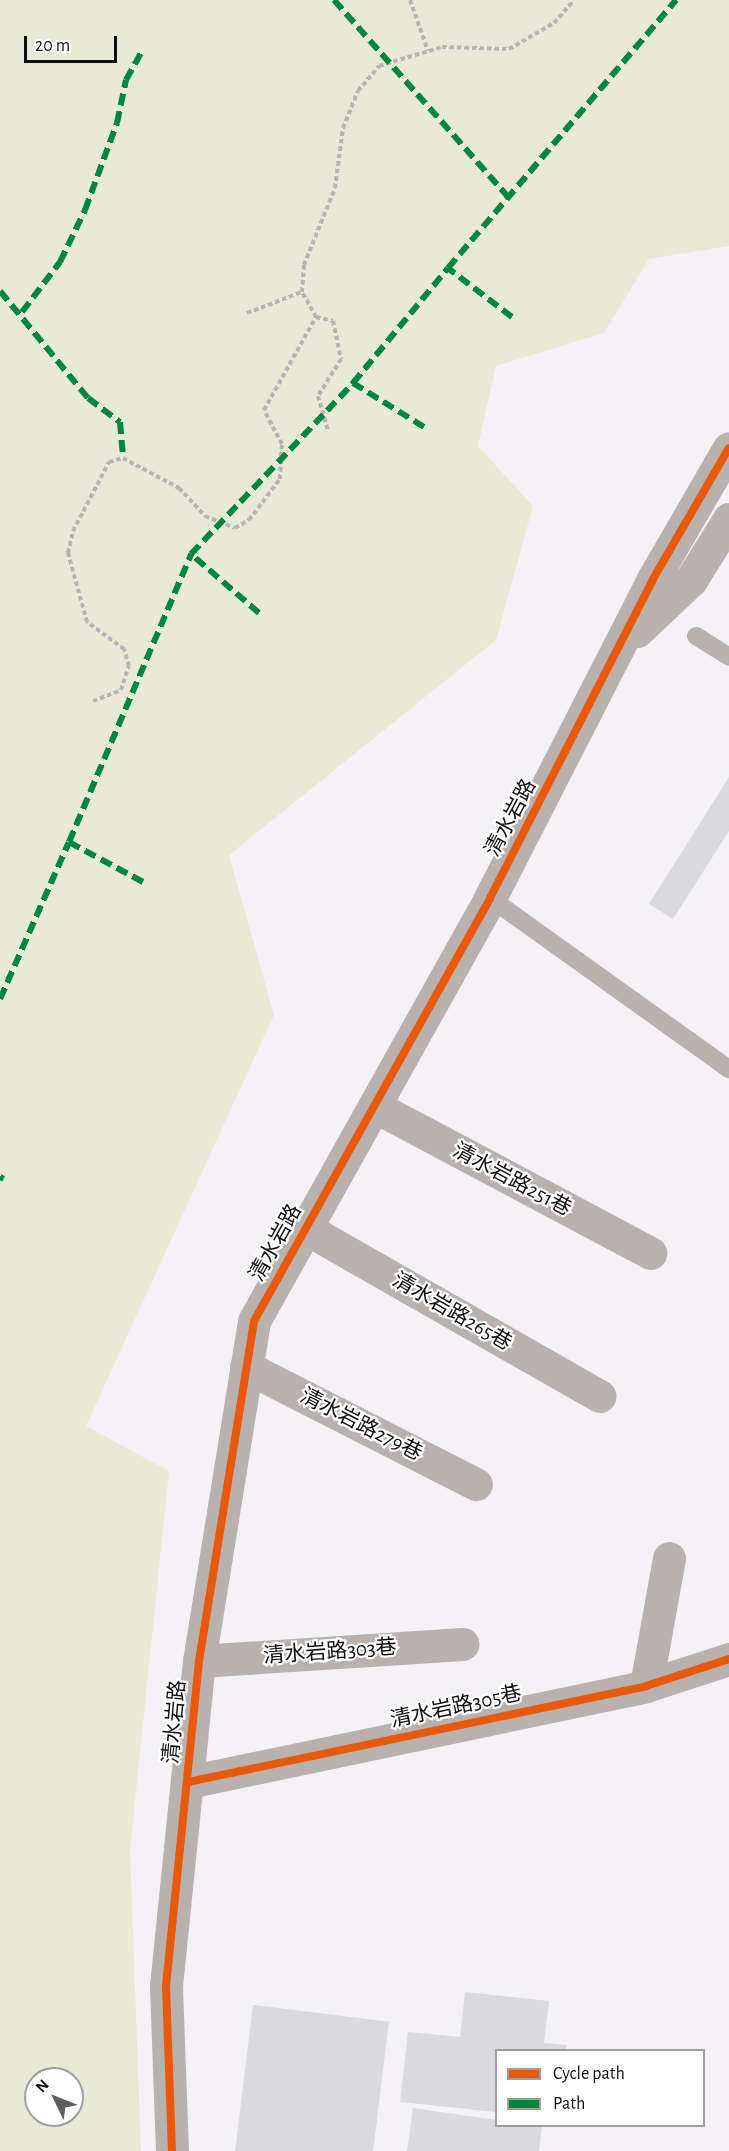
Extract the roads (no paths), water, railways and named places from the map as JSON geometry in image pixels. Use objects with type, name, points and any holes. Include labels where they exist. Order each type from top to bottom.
[{"type":"street","name":"清水岩路","points":[[172,2151],[166,1986],[199,1661],[254,1321],[490,898],[627,640],[653,579],[729,448]]},
{"type":"street","name":"清水岩路","points":[[627,640],[691,580],[729,519]]},
{"type":"street","name":"清水岩路251巷","points":[[374,1106],[650,1253]]},
{"type":"street","name":"清水岩路265巷","points":[[305,1228],[598,1396]]},
{"type":"street","name":"清水岩路279巷","points":[[246,1367],[476,1484]]},
{"type":"street","points":[[646,1686],[669,1558]]},
{"type":"street","name":"清水岩路303巷","points":[[199,1661],[462,1644]]},
{"type":"street","name":"清水岩路305巷","points":[[188,1782],[646,1686],[729,1659]]},
{"type":"lane","points":[[696,636],[728,654]]},
{"type":"lane","points":[[490,898],[729,1069]]}]
